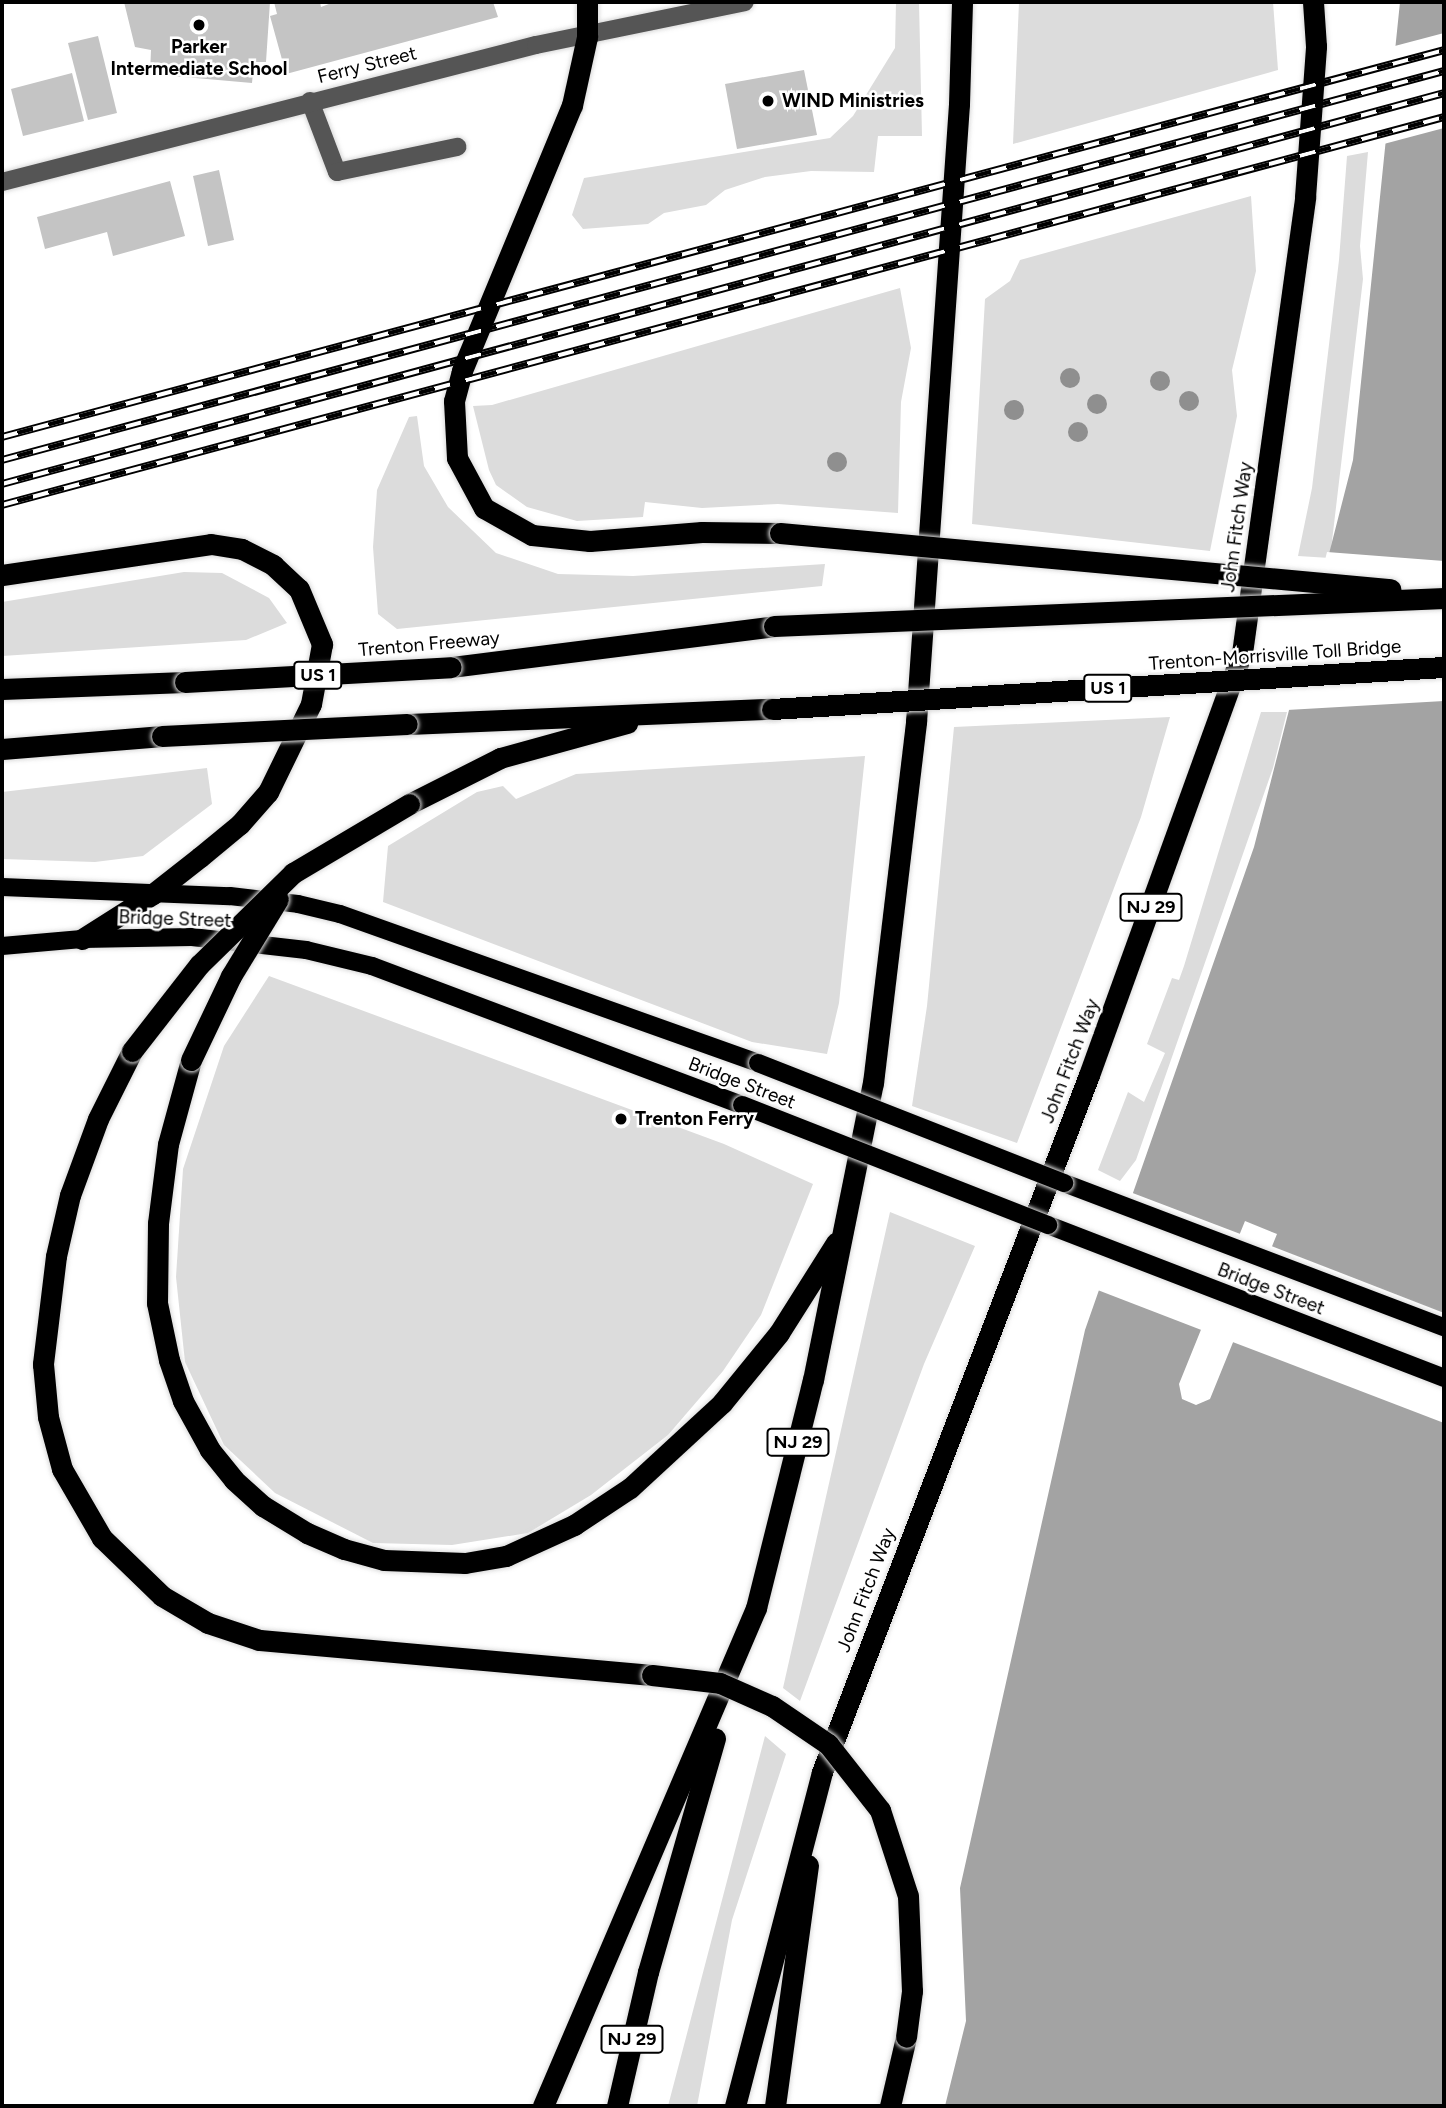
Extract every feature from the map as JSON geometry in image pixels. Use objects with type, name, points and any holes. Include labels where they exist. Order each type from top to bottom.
[{"type":"highway","points":[[586,2],[587,37],[581,75],[562,132],[462,371],[454,401],[457,458],[469,487],[484,508],[532,535],[590,541],[702,531],[780,533],[1444,596]]},
{"type":"highway","name":"NJ 29","points":[[617,2106],[648,1972],[779,1521],[873,1083],[916,722],[960,104],[962,2]]},
{"type":"highway","name":"John Fitch Way","points":[[735,2106],[822,1772],[1094,1062],[1242,653],[1306,197],[1316,46],[1313,2]]},
{"type":"highway","points":[[2,575],[211,544],[242,549],[273,565],[299,589],[312,612],[322,644],[311,704],[268,792],[240,824],[153,894],[82,939]]},
{"type":"highway","name":"Trenton Freeway","points":[[2,690],[451,667],[774,626],[1444,596]]},
{"type":"highway","name":"Trenton-Morrisville Toll Bridge","points":[[701,709],[772,709],[1444,667]]},
{"type":"highway","points":[[701,709],[610,726],[500,758],[409,804],[293,873],[199,965],[132,1051],[98,1119],[71,1195],[56,1256],[43,1364],[48,1417],[62,1469],[102,1538],[162,1596],[208,1623],[259,1640],[720,1683],[772,1706],[828,1744],[880,1810],[908,1896],[912,1991],[906,2037],[890,2106]]},
{"type":"highway","name":"US 1","points":[[2,749],[162,736],[701,709]]},
{"type":"highway","points":[[293,873],[231,976],[191,1060],[169,1144],[158,1223],[157,1303],[169,1360],[183,1401],[210,1450],[263,1506],[307,1533],[384,1560],[466,1563],[506,1556],[574,1525],[631,1488],[722,1403],[779,1333],[842,1232]]},
{"type":"highway","points":[[542,2106],[741,1648]]},
{"type":"highway","points":[[775,2106],[822,1772]]},
{"type":"main road","name":"Bridge Street","points":[[2,887],[230,896],[298,904],[340,914],[758,1063],[1444,1327]]},
{"type":"main road","name":"Bridge Street","points":[[2,946],[82,939],[192,937],[306,950],[372,966],[741,1105],[1444,1378]]},
{"type":"street","name":"Ferry Street","points":[[2,181],[536,45],[587,37],[745,2]]},
{"type":"street","points":[[310,101],[337,172],[457,147]]},
{"type":"shaded area","points":[[896,2],[919,2],[922,136],[878,136],[874,172],[811,171],[765,177],[725,190],[706,205],[664,213],[648,224],[583,229],[572,215],[584,178],[830,138],[853,116],[895,48]]},
{"type":"shaded area","points":[[1019,2],[1273,2],[1278,70],[1013,144]]},
{"type":"shaded area","points":[[1400,2],[1444,2],[1444,2106],[945,2106],[966,2021],[960,1888],[1085,1330],[1254,847],[1353,460]],"holes":[[[1245,1221],[1277,1234],[1210,1399],[1196,1405],[1182,1399],[1179,1384]]]},
{"type":"shaded area","points":[[1368,152],[1360,246],[1363,279],[1330,558],[1298,556],[1312,488],[1339,260],[1347,156]]},
{"type":"shaded area","points":[[1251,196],[1256,271],[1232,370],[1237,416],[1210,551],[972,524],[985,299],[1010,281],[1020,260]]},
{"type":"shaded area","points":[[900,288],[911,348],[901,402],[898,513],[778,504],[702,508],[645,502],[643,517],[577,521],[527,507],[496,485],[489,470],[473,406],[492,405]]},
{"type":"shaded area","points":[[417,416],[424,466],[448,507],[496,553],[558,574],[633,576],[825,564],[822,586],[397,629],[378,614],[373,547],[377,490],[409,417]]},
{"type":"shaded area","points":[[184,572],[222,573],[269,598],[287,623],[246,640],[2,656],[2,602]]},
{"type":"shaded area","points":[[1261,712],[1287,712],[1273,768],[1136,1160],[1120,1181],[1098,1170],[1128,1092],[1144,1102],[1165,1053],[1147,1044],[1172,978],[1179,980],[1184,966]]},
{"type":"shaded area","points":[[1170,717],[1141,817],[1017,1143],[912,1106],[927,1006],[954,727]]},
{"type":"shaded area","points":[[865,756],[839,1003],[827,1054],[752,1042],[383,902],[388,846],[477,792],[503,786],[516,799],[576,774]]},
{"type":"shaded area","points":[[207,768],[212,804],[143,856],[95,862],[2,859],[2,792]]},
{"type":"shaded area","points":[[269,976],[724,1144],[813,1184],[761,1315],[723,1371],[668,1435],[591,1495],[528,1533],[452,1545],[373,1543],[275,1493],[224,1445],[185,1362],[176,1277],[183,1169],[224,1046]]},
{"type":"shaded area","points":[[890,1212],[975,1246],[924,1364],[800,1701],[783,1688]]},
{"type":"shaded area","points":[[765,1736],[786,1754],[732,1920],[697,2106],[668,2106]]},
{"type":"pier","points":[[1444,33],[1444,128],[1380,145],[1391,47]]},
{"type":"pier","points":[[1327,552],[1444,561],[1444,701],[1287,710]]},
{"type":"pier","points":[[1130,1192],[1243,1235],[1204,1331],[1095,1289]]},
{"type":"pier","points":[[1269,1245],[1444,1313],[1444,1423],[1230,1341]]},
{"type":"building","name":"Parker Intermediate School","points":[[124,2],[270,2],[266,62],[254,62],[252,83],[150,74],[151,50],[135,47]]},
{"type":"building","points":[[274,2],[320,2],[321,7],[334,2],[493,2],[498,17],[286,74],[270,16],[277,14]]},
{"type":"building","points":[[98,36],[117,113],[88,120],[68,43]]},
{"type":"building","points":[[804,70],[817,135],[737,149],[725,84]]},
{"type":"building","points":[[72,73],[84,121],[23,136],[11,89]]},
{"type":"building","points":[[219,170],[234,240],[208,246],[193,176]]},
{"type":"building","points":[[170,181],[185,236],[113,256],[107,232],[45,249],[37,217]]},
{"type":"railway","points":[[2,437],[1444,50]]},
{"type":"railway","points":[[2,460],[1444,71]]},
{"type":"railway","points":[[2,484],[1444,93]]},
{"type":"railway","points":[[2,505],[1444,117]]},
{"type":"place","name":"Parker Intermediate School","points":[[199,25]]},
{"type":"place","name":"WIND Ministries","points":[[768,101]]},
{"type":"place","name":"Trenton Ferry","points":[[621,1119]]}]
